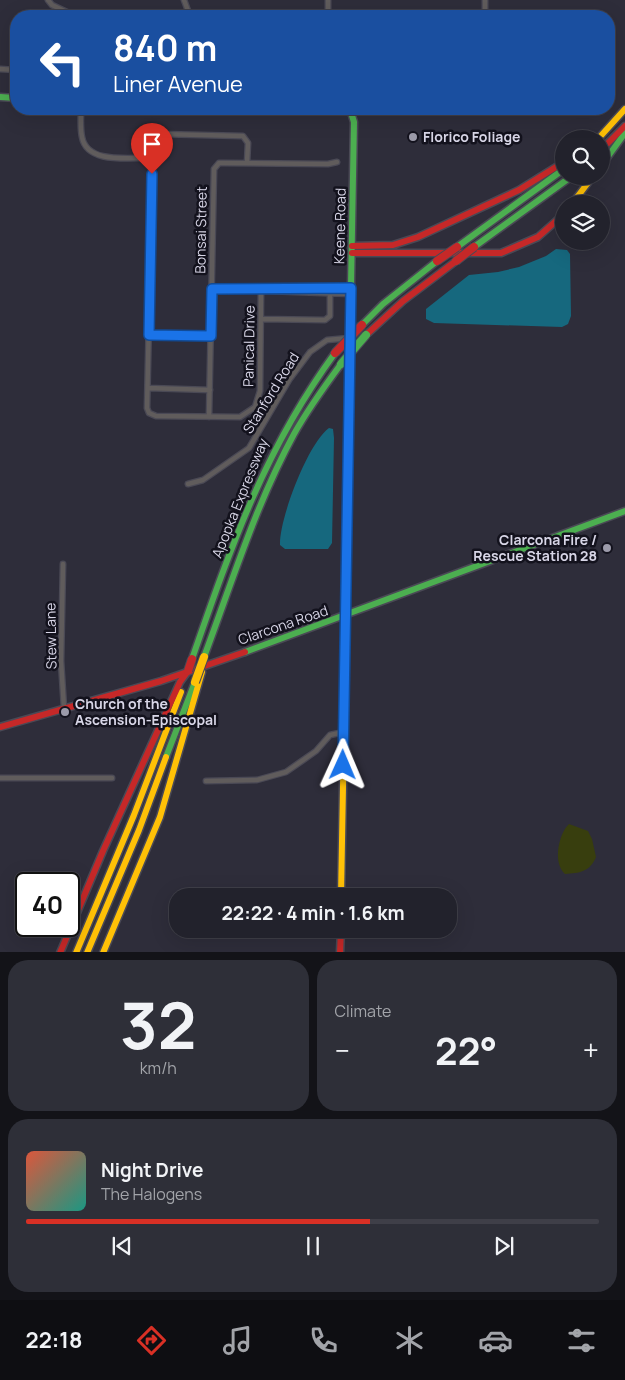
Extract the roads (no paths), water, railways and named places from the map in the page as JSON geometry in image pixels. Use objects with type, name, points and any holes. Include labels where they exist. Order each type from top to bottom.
[{"type":"main road","points":[[606,130],[625,109]]},
{"type":"main road","name":"Keene Road","points":[[341,888],[354,122],[352,115]]},
{"type":"main road","points":[[603,130],[615,120]]},
{"type":"main road","points":[[610,141],[625,126]]},
{"type":"main road","points":[[610,154],[625,133]]},
{"type":"main road","points":[[352,250],[393,245],[418,237],[519,190],[555,168]]},
{"type":"main road","name":"Apopka Expressway","points":[[180,688],[266,462],[302,398],[335,353],[383,304],[437,261],[555,176]]},
{"type":"main road","name":"Apopka Expressway","points":[[198,681],[205,656],[273,471],[302,419],[341,364],[366,335],[403,301],[560,185]]},
{"type":"main road","points":[[352,250],[472,255],[501,253],[538,237],[555,222]]},
{"type":"main road","name":"Clarcona Road","points":[[0,727],[161,680],[346,616],[412,588],[625,511]]},
{"type":"main road","points":[[87,952],[198,681]]},
{"type":"main road","points":[[103,952],[160,817],[198,681]]},
{"type":"main road","points":[[60,952],[103,851],[180,688]]},
{"type":"main road","points":[[76,952],[134,815],[180,688]]},
{"type":"main road","points":[[340,938],[340,952]]},
{"type":"street","points":[[48,0],[52,5],[62,10]]},
{"type":"street","points":[[81,115],[82,137],[91,152],[107,157],[152,158]]},
{"type":"street","name":"Panical Drive","points":[[248,163],[248,143],[246,138],[239,136],[159,134],[153,139],[148,388],[148,408],[152,415],[240,417],[250,412],[258,401],[261,290]]},
{"type":"street","name":"Bonsai Street","points":[[209,417],[214,169],[219,163],[328,164],[336,162]]},
{"type":"street","points":[[261,290],[267,287],[351,291]]},
{"type":"street","points":[[212,289],[261,290],[267,293],[330,294],[351,291]]},
{"type":"street","points":[[261,319],[325,320],[330,316],[330,294]]},
{"type":"street","points":[[149,335],[211,336]]},
{"type":"street","name":"Stanford Road","points":[[188,484],[203,480],[249,448],[289,380],[310,352],[327,340],[350,338]]},
{"type":"street","points":[[148,388],[210,390]]},
{"type":"street","name":"Stew Lane","points":[[63,564],[61,661],[64,708]]},
{"type":"street","points":[[206,781],[257,780],[286,772],[316,751],[330,735],[344,732]]},
{"type":"street","points":[[0,778],[112,778]]},
{"type":"water","points":[[555,250],[567,250],[570,254],[571,316],[568,324],[562,327],[434,323],[426,319],[426,309],[469,275],[498,272],[519,267],[546,256]]},
{"type":"water","points":[[329,428],[333,429],[334,438],[332,543],[328,549],[285,549],[280,545],[281,533],[296,482],[312,449]]},
{"type":"place","name":"Florico Foliage","points":[[413,137]]},
{"type":"place","name":"Clarcona Fire / Rescue Station 28","points":[[607,548]]},
{"type":"place","name":"Church of the Ascension-Episcopal","points":[[65,712]]}]
